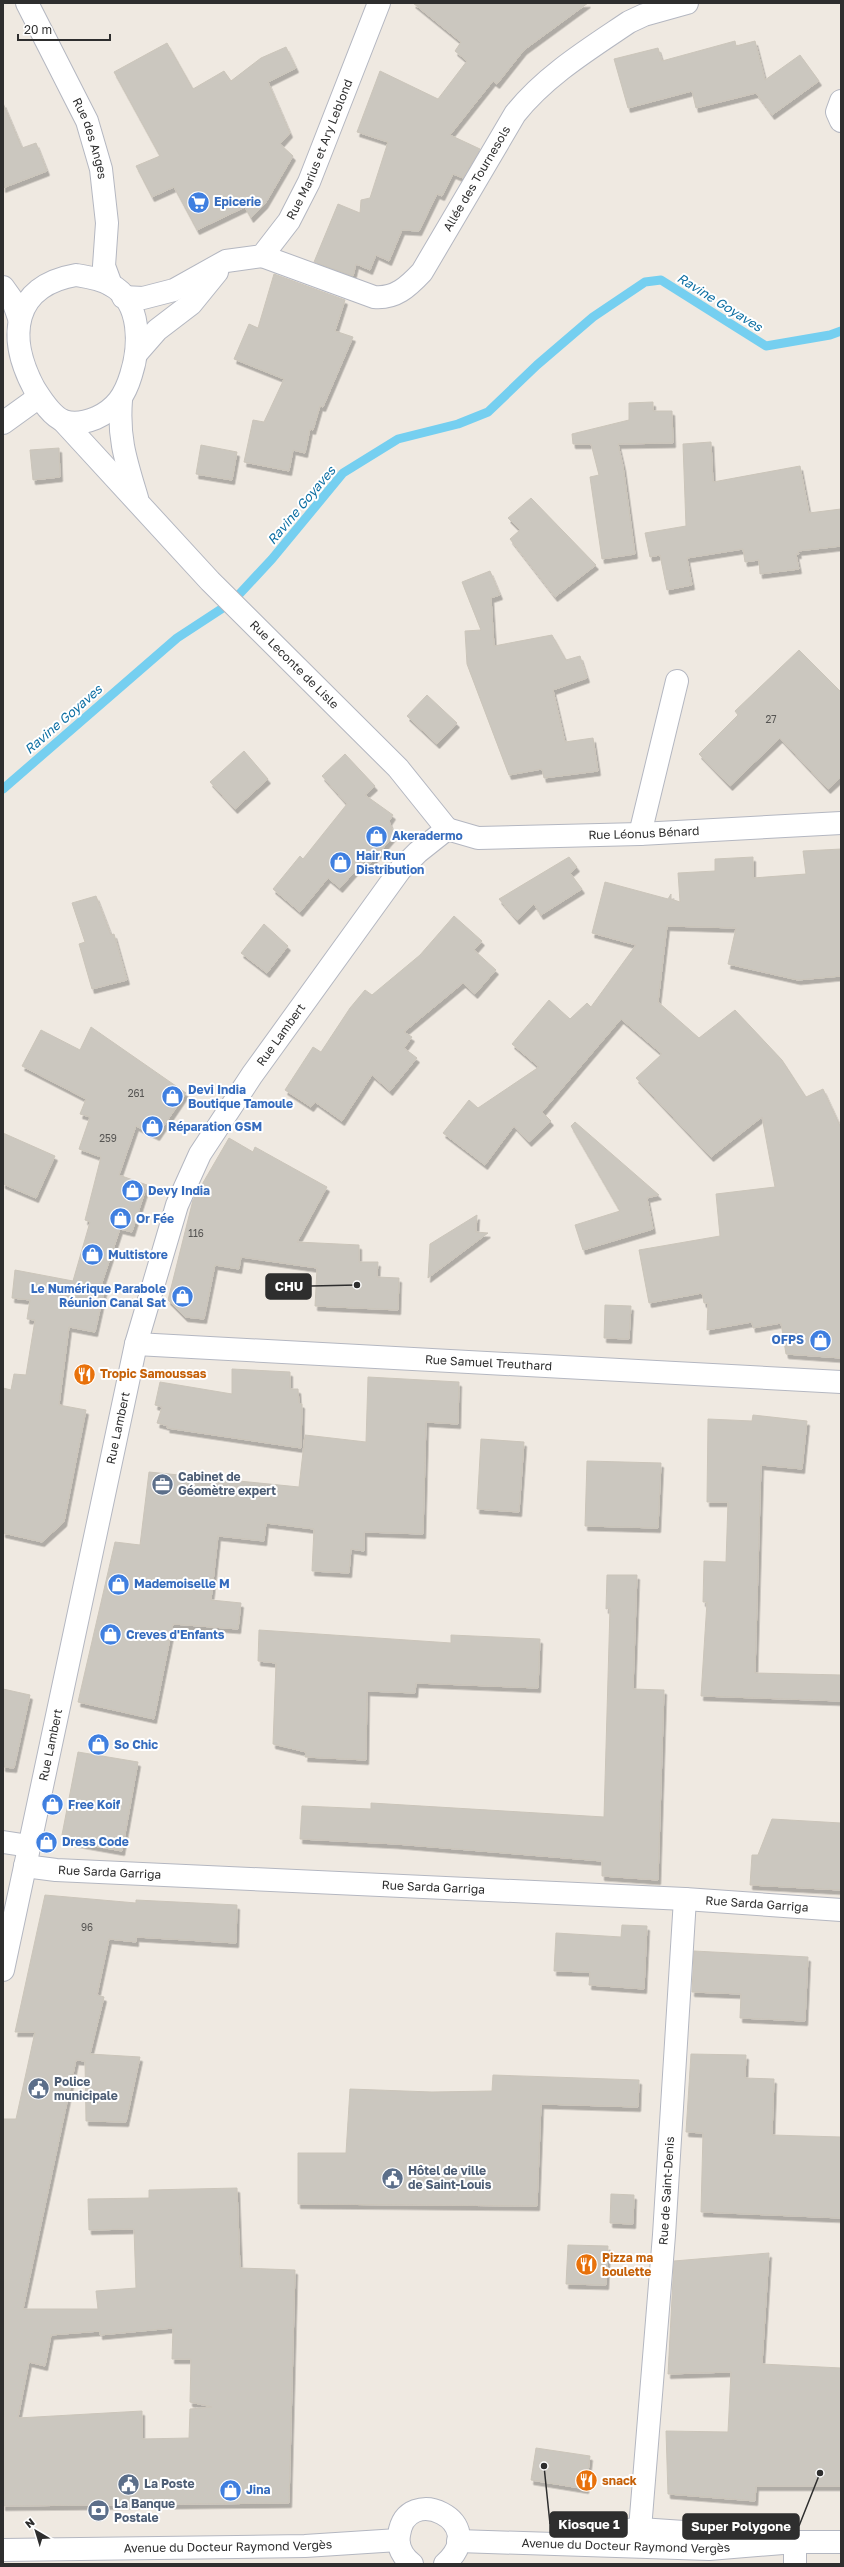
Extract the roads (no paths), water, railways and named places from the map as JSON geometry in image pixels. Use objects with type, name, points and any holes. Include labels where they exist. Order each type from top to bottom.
[{"type":"street","name":"Rue des Anges","points":[[27,3],[89,128],[101,169],[107,223],[104,266],[117,291]]},
{"type":"street","name":"Rue Marius et Ary Leblond","points":[[262,256],[289,221],[309,182],[379,3]]},
{"type":"street","name":"Allée des Tournesols","points":[[262,256],[374,296],[385,298],[409,286],[422,272],[515,114],[527,98],[542,85],[629,22],[644,15],[687,3]]},
{"type":"street","points":[[841,101],[837,112],[841,121]]},
{"type":"street","points":[[19,318],[34,293],[59,278],[76,275],[95,278],[117,291],[143,298],[174,290],[226,261],[262,256]]},
{"type":"street","points":[[136,354],[157,330],[191,304],[226,261]]},
{"type":"street","points":[[3,287],[13,301],[19,318],[21,357],[39,397],[49,410],[63,421],[77,423],[93,419],[107,413],[121,400],[132,375],[138,335],[136,318],[117,291]]},
{"type":"street","points":[[3,423],[39,397]]},
{"type":"street","name":"Rue Leconte de Lisle","points":[[121,400],[119,426],[121,444],[138,503]]},
{"type":"street","name":"Rue Leconte de Lisle","points":[[63,421],[210,581],[398,768],[447,829]]},
{"type":"street","points":[[640,834],[677,681]]},
{"type":"street","name":"Rue Léonus Bénard","points":[[447,829],[478,838],[640,834],[841,823]]},
{"type":"street","name":"Rue Lambert","points":[[3,1970],[136,1344],[176,1205],[200,1154],[252,1075],[400,870],[418,852],[447,829]]},
{"type":"street","name":"Rue Samuel Treuthard","points":[[136,1344],[841,1382]]},
{"type":"street","name":"Rue Sarda Garriga","points":[[3,1842],[56,1870],[685,1899],[841,1910]]},
{"type":"street","name":"Rue de Saint-Denis","points":[[640,2529],[664,2235],[685,1899]]},
{"type":"street","points":[[412,2564],[400,2551],[398,2540],[404,2521],[410,2515],[429,2509],[447,2515],[454,2522],[458,2541],[451,2558],[445,2564]]},
{"type":"street","points":[[623,2546],[640,2529]]},
{"type":"street","name":"Avenue du Docteur Raymond Vergès","points":[[504,2541],[640,2529],[710,2533],[795,2542]]},
{"type":"street","name":"Avenue du Docteur Raymond Vergès","points":[[3,2550],[304,2546],[398,2540]]},
{"type":"street","name":"Avenue du Docteur Raymond Vergès","points":[[458,2541],[504,2541],[709,2549],[795,2542],[841,2542]]},
{"type":"street","points":[[795,2542],[796,2564]]},
{"type":"waterway","name":"Ravine Goyaves","points":[[3,789],[177,638],[232,602],[272,559],[343,473],[398,439],[458,424],[488,412],[537,365],[593,317],[645,282],[661,280],[766,346],[830,335],[841,331]]},
{"type":"place","name":"Epicerie","points":[[199,202]]},
{"type":"place","name":"Akeradermo","points":[[377,836]]},
{"type":"place","name":"Hair Run Distribution","points":[[341,863]]},
{"type":"place","name":"Devi India Boutique Tamoule","points":[[173,1097]]},
{"type":"place","name":"Réparation GSM","points":[[152,1127]]},
{"type":"place","name":"Devy India","points":[[132,1191]]},
{"type":"place","name":"Or Fée","points":[[120,1219]]},
{"type":"place","name":"Multistore","points":[[93,1255]]},
{"type":"place","name":"CHU","points":[[357,1285]]},
{"type":"place","name":"Le Numérique Parabole Réunion Canal Sat","points":[[182,1296]]},
{"type":"place","name":"OFPS","points":[[820,1340]]},
{"type":"place","name":"Tropic Samoussas","points":[[84,1374]]},
{"type":"place","name":"Cabinet de Géomètre expert","points":[[162,1484]]},
{"type":"place","name":"Mademoiselle M","points":[[119,1584]]},
{"type":"place","name":"Creves d'Enfants","points":[[110,1635]]},
{"type":"place","name":"So Chic","points":[[98,1745]]},
{"type":"place","name":"Free Koif","points":[[53,1805]]},
{"type":"place","name":"Dress Code","points":[[46,1842]]},
{"type":"place","name":"Police municipale","points":[[38,2089]]},
{"type":"place","name":"Hôtel de ville de Saint-Louis","points":[[392,2178]]},
{"type":"place","name":"Pizza ma boulette","points":[[587,2265]]},
{"type":"place","name":"Kiosque 1","points":[[544,2466]]},
{"type":"place","name":"Super Polygone","points":[[820,2473]]},
{"type":"place","name":"snack","points":[[587,2481]]},
{"type":"place","name":"La Poste","points":[[129,2484]]},
{"type":"place","name":"Jina","points":[[230,2490]]},
{"type":"place","name":"La Banque Postale","points":[[98,2511]]}]
